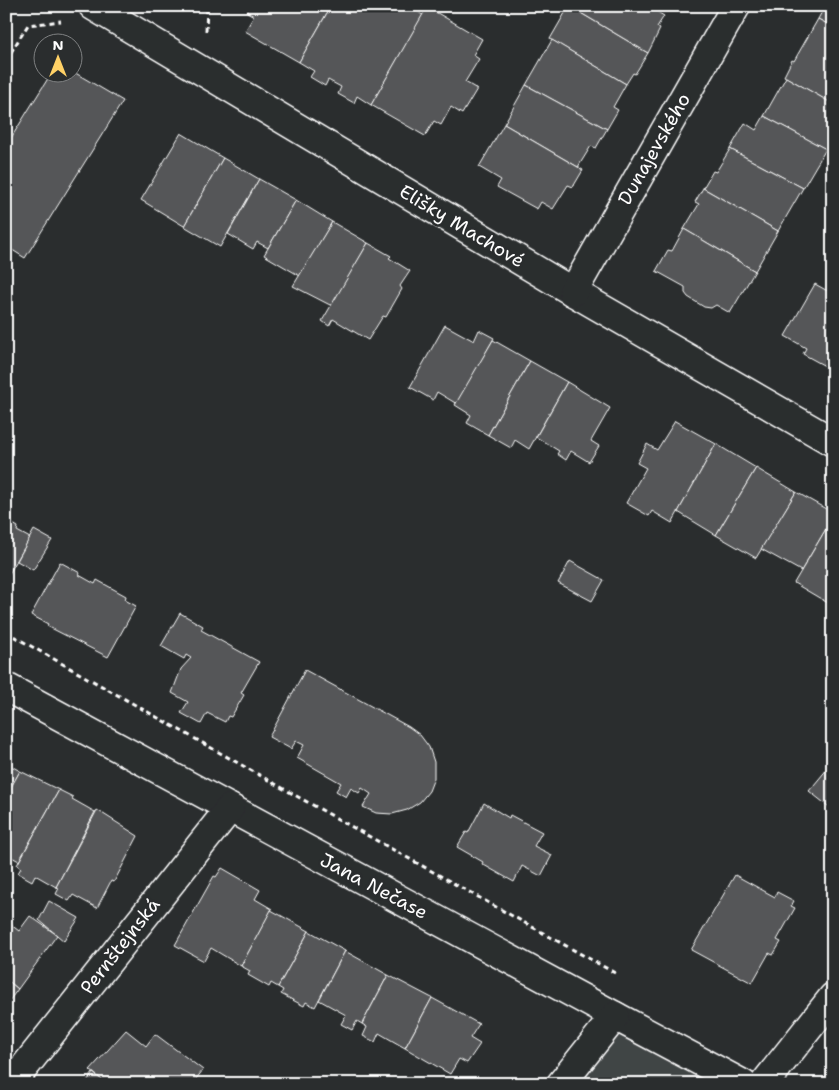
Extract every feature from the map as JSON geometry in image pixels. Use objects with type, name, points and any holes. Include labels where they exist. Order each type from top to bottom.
[{"type":"street","name":"Elišky Machové","points":[[93,6],[573,292],[833,442]]},
{"type":"street","name":"Dunajevského","points":[[573,292],[736,6]]},
{"type":"street","name":"Jana Nečase","points":[[6,687],[743,1084]]},
{"type":"street","name":"Pernštejnská","points":[[11,1084],[230,808]]},
{"type":"street","points":[[764,1084],[833,997]]},
{"type":"street","points":[[561,1084],[615,1016]]},
{"type":"path","points":[[206,33],[207,6]]},
{"type":"path","points":[[6,632],[308,803],[622,976]]},
{"type":"path","points":[[822,970],[833,954]]},
{"type":"shaded area","points":[[618,1033],[712,1084],[575,1084]]},
{"type":"building","points":[[251,6],[331,6],[299,62],[245,31],[254,16],[247,12]]},
{"type":"building","points":[[331,6],[408,6],[423,15],[371,105],[357,96],[354,103],[338,94],[341,87],[328,80],[325,86],[310,77],[314,71],[299,62]]},
{"type":"building","points":[[569,6],[648,53],[635,74],[633,73],[626,84],[550,39]]},
{"type":"building","points":[[569,6],[648,6],[664,16],[657,27],[660,29],[648,53]]},
{"type":"building","points":[[825,6],[833,6],[833,27],[818,19]]},
{"type":"building","points":[[427,7],[482,39],[473,55],[479,59],[465,82],[477,89],[462,114],[451,107],[441,125],[434,121],[425,136],[371,105]]},
{"type":"building","points":[[818,19],[833,27],[833,104],[784,76]]},
{"type":"building","points":[[552,40],[626,84],[613,107],[618,110],[607,129],[526,85]]},
{"type":"building","points":[[82,77],[123,101],[25,258],[6,246],[6,146],[46,82],[82,82]]},
{"type":"building","points":[[786,77],[833,104],[833,153],[764,116]]},
{"type":"building","points":[[526,85],[607,129],[596,148],[591,146],[578,167],[504,124]]},
{"type":"building","points":[[764,116],[826,149],[803,188],[730,149],[745,123],[756,130]]},
{"type":"building","points":[[504,124],[583,170],[573,187],[568,185],[553,209],[541,202],[537,209],[497,187],[501,180],[479,167]]},
{"type":"building","points":[[181,133],[223,158],[184,226],[141,200]]},
{"type":"building","points":[[730,149],[803,188],[778,231],[703,188],[713,171],[716,172]]},
{"type":"building","points":[[223,158],[259,179],[220,247],[184,226]]},
{"type":"building","points":[[259,179],[296,200],[268,248],[257,242],[253,249],[228,234]]},
{"type":"building","points":[[703,188],[778,231],[755,271],[684,229],[699,204],[695,202]]},
{"type":"building","points":[[296,200],[332,222],[300,276],[264,255]]},
{"type":"building","points":[[332,222],[368,243],[332,306],[293,286]]},
{"type":"building","points":[[684,229],[755,271],[730,313],[716,305],[711,308],[704,307],[688,297],[685,293],[685,287],[656,271],[668,250],[672,251]]},
{"type":"building","points":[[368,243],[391,256],[389,258],[410,271],[400,286],[402,289],[386,317],[383,316],[368,340],[333,319],[329,326],[322,321]]},
{"type":"building","points":[[815,284],[833,294],[833,352],[825,366],[803,354],[806,348],[785,336]]},
{"type":"building","points":[[445,325],[474,341],[479,330],[494,338],[457,404],[437,392],[433,400],[410,387]]},
{"type":"building","points":[[493,340],[530,361],[488,435],[467,423],[471,415],[455,405]]},
{"type":"building","points":[[833,352],[833,370],[825,366]]},
{"type":"building","points":[[530,361],[567,382],[529,449],[515,440],[511,448],[488,435]]},
{"type":"building","points":[[567,382],[610,408],[591,441],[599,446],[589,462],[571,451],[566,460],[557,454],[559,451],[536,437]]},
{"type":"building","points":[[675,421],[716,444],[672,523],[652,511],[649,516],[626,503],[646,468],[637,463],[647,444],[657,450]]},
{"type":"building","points":[[716,444],[756,468],[716,535],[678,512]]},
{"type":"building","points":[[756,468],[796,492],[756,558],[716,535]]},
{"type":"building","points":[[796,492],[833,513],[833,517],[801,571],[761,549]]},
{"type":"building","points":[[833,517],[833,606],[794,583]]},
{"type":"building","points":[[6,520],[18,527],[17,531],[30,538],[6,579]]},
{"type":"building","points":[[34,530],[52,540],[33,570],[17,561]]},
{"type":"building","points":[[570,561],[604,580],[592,601],[558,583]]},
{"type":"building","points":[[60,562],[95,584],[97,580],[126,596],[125,600],[136,606],[108,657],[47,626],[48,624],[31,615]]},
{"type":"building","points":[[180,613],[203,626],[201,630],[259,662],[241,693],[244,695],[231,717],[228,716],[225,722],[207,713],[201,724],[181,713],[188,702],[172,693],[181,669],[191,658],[186,655],[184,659],[161,646]]},
{"type":"building","points":[[305,670],[409,727],[420,735],[429,747],[434,762],[434,778],[429,791],[420,802],[407,810],[392,814],[376,813],[363,807],[371,794],[362,788],[359,793],[351,788],[346,797],[336,791],[341,783],[297,758],[304,745],[296,741],[291,749],[269,737]]},
{"type":"building","points":[[833,762],[833,810],[809,791]]},
{"type":"building","points":[[6,763],[20,771],[6,796]]},
{"type":"building","points":[[20,771],[59,790],[19,861],[6,854],[6,796]]},
{"type":"building","points":[[59,790],[95,812],[56,887],[35,875],[32,881],[18,873],[21,868],[17,865]]},
{"type":"building","points":[[484,803],[509,818],[510,815],[542,832],[534,846],[552,855],[541,876],[522,866],[514,882],[457,847],[466,832],[468,833]]},
{"type":"building","points":[[97,810],[138,836],[114,882],[111,881],[97,908],[73,895],[69,901],[56,894],[59,888],[56,887]]},
{"type":"building","points":[[222,868],[260,890],[255,899],[272,909],[241,966],[211,948],[204,961],[175,945],[214,876],[216,877]]},
{"type":"building","points":[[735,875],[775,897],[777,892],[794,901],[791,906],[795,908],[777,940],[781,942],[773,955],[769,953],[752,983],[691,950]]},
{"type":"building","points":[[49,901],[79,918],[64,941],[39,920]]},
{"type":"building","points":[[271,910],[309,931],[278,987],[271,983],[269,987],[248,975],[250,971],[241,966]]},
{"type":"building","points":[[30,916],[57,935],[18,989],[6,979],[6,921],[19,931]]},
{"type":"building","points":[[309,931],[345,951],[315,1007],[306,1002],[304,1006],[281,994],[283,990],[278,987]]},
{"type":"building","points":[[345,951],[388,975],[362,1024],[357,1021],[352,1030],[341,1024],[346,1015],[319,1000]]},
{"type":"building","points":[[388,975],[432,998],[405,1048],[379,1033],[375,1042],[363,1036],[367,1027],[362,1024]]},
{"type":"building","points":[[6,979],[18,989],[6,1005]]},
{"type":"building","points":[[432,998],[479,1024],[470,1038],[480,1044],[467,1063],[459,1059],[450,1074],[405,1048]]},
{"type":"building","points":[[126,1030],[146,1046],[155,1034],[203,1070],[192,1084],[107,1084],[90,1070]]},
{"type":"building","points":[[93,1073],[107,1084],[85,1084]]}]
